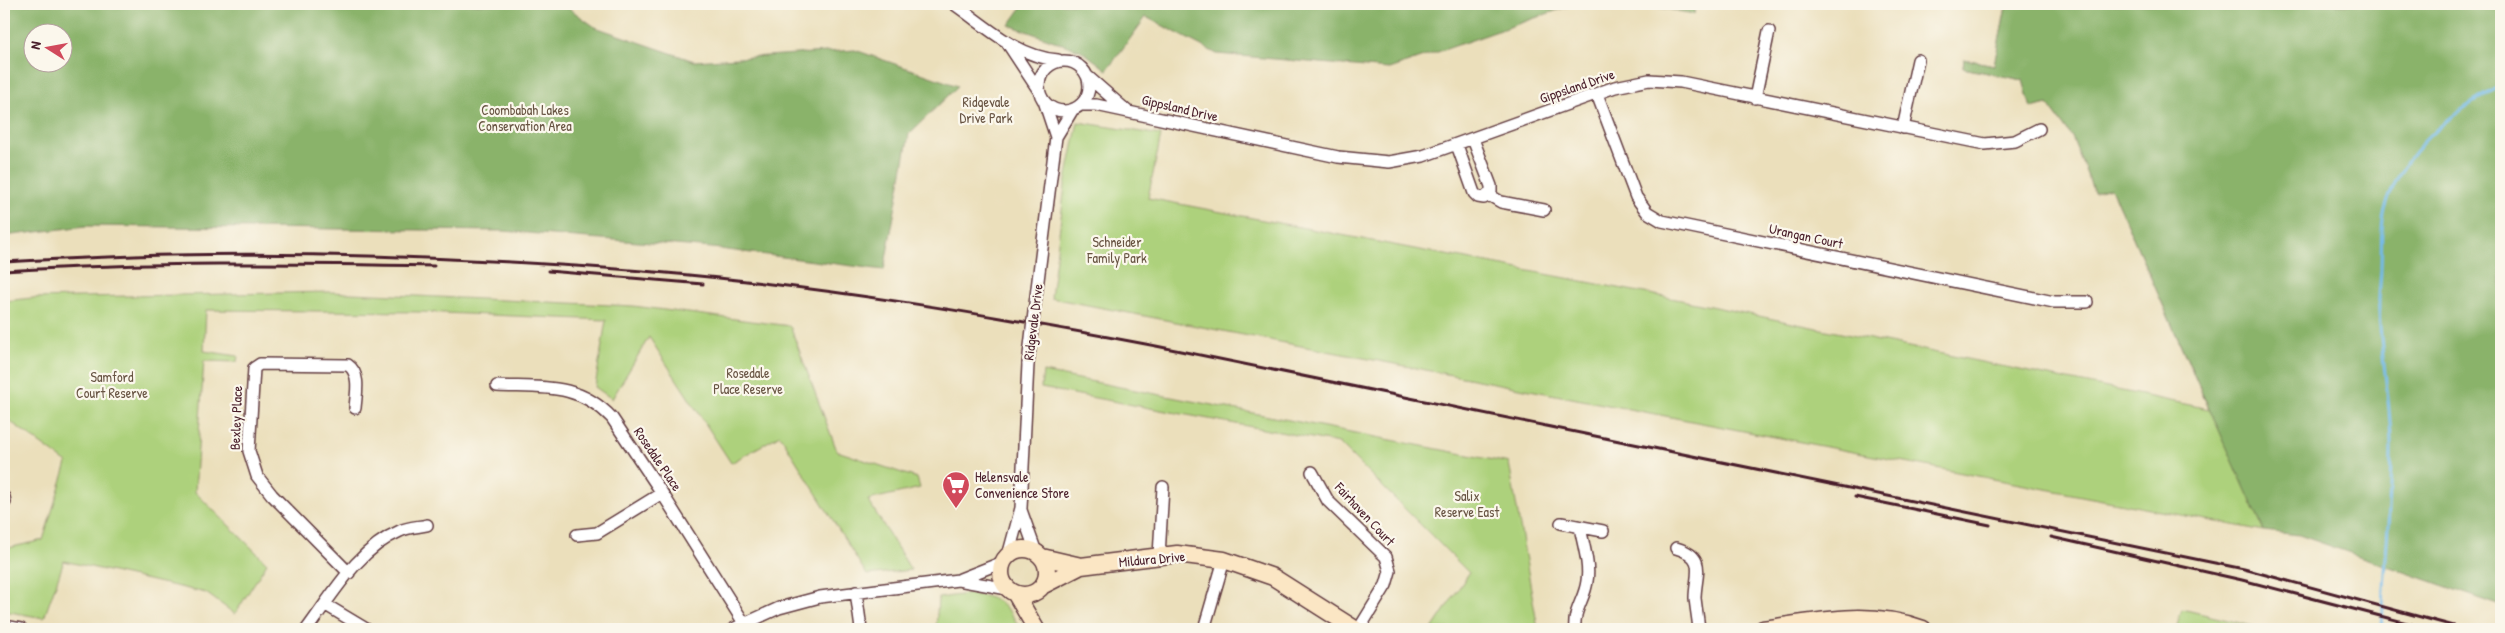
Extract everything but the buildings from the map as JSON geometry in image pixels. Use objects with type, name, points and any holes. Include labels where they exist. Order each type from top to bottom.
[{"type":"street","points":[[954,4],[1007,43],[1044,59],[1063,60],[1078,64],[1087,76],[1088,91],[1077,107],[1057,110],[1042,98],[1007,43]]},
{"type":"street","points":[[1755,98],[1769,31]]},
{"type":"street","points":[[1042,98],[1039,86],[1043,72],[1055,62],[1063,60]]},
{"type":"street","points":[[1903,128],[1918,60]]},
{"type":"street","name":"Gippsland Drive","points":[[1087,76],[1128,112]]},
{"type":"street","name":"Gippsland Drive","points":[[1077,107],[1096,105],[1354,160],[1389,162],[1408,159],[1457,145],[1632,83],[1668,81],[1985,144],[2015,141],[2039,129]]},
{"type":"street","name":"Urangan Court","points":[[1597,94],[1636,197],[1647,212],[1662,221],[2054,302],[2087,302]]},
{"type":"street","name":"Ridgevale Drive","points":[[1006,559],[1021,508],[1028,364],[1056,137],[1042,98]]},
{"type":"street","name":"Ridgevale Drive","points":[[1056,137],[1077,107]]},
{"type":"street","points":[[1473,139],[1491,186],[1489,195]]},
{"type":"street","points":[[1457,145],[1476,196],[1481,198],[1489,195]]},
{"type":"street","points":[[1489,195],[1501,202],[1544,210]]},
{"type":"street","name":"Bexley Place","points":[[349,573],[272,495],[257,476],[249,452],[254,368],[260,364],[348,365],[354,370],[357,378],[355,408]]},
{"type":"street","name":"Rosedale Place","points":[[496,386],[565,390],[582,394],[612,418],[744,623]]},
{"type":"street","name":"Fairhaven Court","points":[[1312,472],[1328,501],[1386,557],[1390,570],[1386,585],[1357,629]]},
{"type":"street","points":[[1159,556],[1163,487]]},
{"type":"street","points":[[577,535],[597,533],[662,493]]},
{"type":"street","name":"Ridgevale Drive","points":[[1021,508],[1039,554]]},
{"type":"street","points":[[1561,523],[1602,531]]},
{"type":"street","points":[[307,629],[349,573],[373,548],[402,530],[427,525]]},
{"type":"street","points":[[1575,629],[1575,613],[1586,590],[1588,578],[1580,527]]},
{"type":"street","points":[[1676,548],[1691,554],[1696,561],[1699,572],[1695,600],[1699,629]]},
{"type":"street","points":[[733,629],[798,602],[856,592],[958,580],[1006,559],[1021,549],[1039,554],[1047,570],[1041,587],[1036,629]]},
{"type":"street","name":"Mildura Drive","points":[[1039,554],[1081,566]]},
{"type":"street","name":"Mildura Drive","points":[[1041,587],[1081,566],[1177,554],[1224,560],[1272,577],[1357,629]]},
{"type":"street","points":[[1006,559],[1001,576],[1036,629]]},
{"type":"street","points":[[1204,629],[1224,560]]},
{"type":"street","points":[[958,580],[1027,595],[1041,587]]},
{"type":"street","points":[[856,592],[861,629]]},
{"type":"street","points":[[326,605],[366,629]]},
{"type":"street","points":[[1763,629],[1855,617],[1898,622],[1923,629]]},
{"type":"street","points":[[4,626],[22,629]]},
{"type":"green space","name":"Coombabah Lakes Conservation Area","points":[[4,4],[563,4],[595,27],[694,61],[855,50],[958,86],[909,134],[884,270],[712,248],[503,231],[86,226],[4,236]]},
{"type":"green space","points":[[1024,4],[1575,4],[1389,69],[1217,54],[1146,17],[1107,70],[1082,51],[1009,25]]},
{"type":"green space","points":[[1640,4],[1689,4],[1695,5],[1694,14]]},
{"type":"green space","name":"Schneider Family Park","points":[[2000,4],[2501,4],[2210,409],[2264,531],[1051,298],[1065,185],[1078,122],[1161,135],[1148,198],[1681,300],[2209,409],[2111,188],[2094,192],[2072,137],[2048,104],[2031,108],[2023,80],[1963,68],[1964,59],[1994,65],[2006,7]]},
{"type":"green space","points":[[2000,4],[2501,4],[2501,606],[2299,535],[2264,531],[2111,188],[2094,192],[2072,137],[2048,104],[2031,108],[2023,80],[1963,68],[1964,59],[1994,65],[2006,7]]},
{"type":"green space","name":"Samford Court Reserve","points":[[329,292],[633,306],[790,326],[837,451],[917,478],[920,488],[868,500],[911,570],[867,575],[780,435],[731,463],[649,337],[612,399],[595,387],[606,320],[420,312],[206,310],[204,351],[238,356],[237,362],[204,361],[195,492],[267,563],[235,614],[206,593],[64,561],[44,618],[4,611],[4,549],[43,540],[67,463],[4,417],[4,301],[32,298]]},
{"type":"green space","name":"Salix Reserve East","points":[[1043,372],[1509,463],[1538,629],[1432,629],[1469,573],[1339,443],[1041,388]]},
{"type":"green space","points":[[967,594],[986,596],[999,602],[1010,613],[1020,629],[936,629],[938,598]]},
{"type":"green space","points":[[2182,609],[2265,629],[2176,629]]},
{"type":"waterway","points":[[2382,629],[2391,447],[2379,305],[2383,216],[2393,188],[2403,168],[2415,151],[2446,121],[2501,86]]},
{"type":"railway","points":[[4,262],[130,256],[232,254],[414,257],[655,272],[844,293],[1032,323],[1156,346],[2244,569],[2465,629]]},
{"type":"railway","points":[[4,271],[111,266],[219,264],[434,266]]},
{"type":"railway","points":[[548,271],[703,284]]},
{"type":"railway","points":[[1855,497],[1990,525]]},
{"type":"railway","points":[[2051,537],[2242,580],[2430,629]]},
{"type":"place","name":"Helensvale Convenience Store","points":[[956,509]]},
{"type":"park label","name":"Ridgevale Drive Park","points":[[986,110]]},
{"type":"park label","name":"Rosedale Place Reserve","points":[[748,382]]}]
